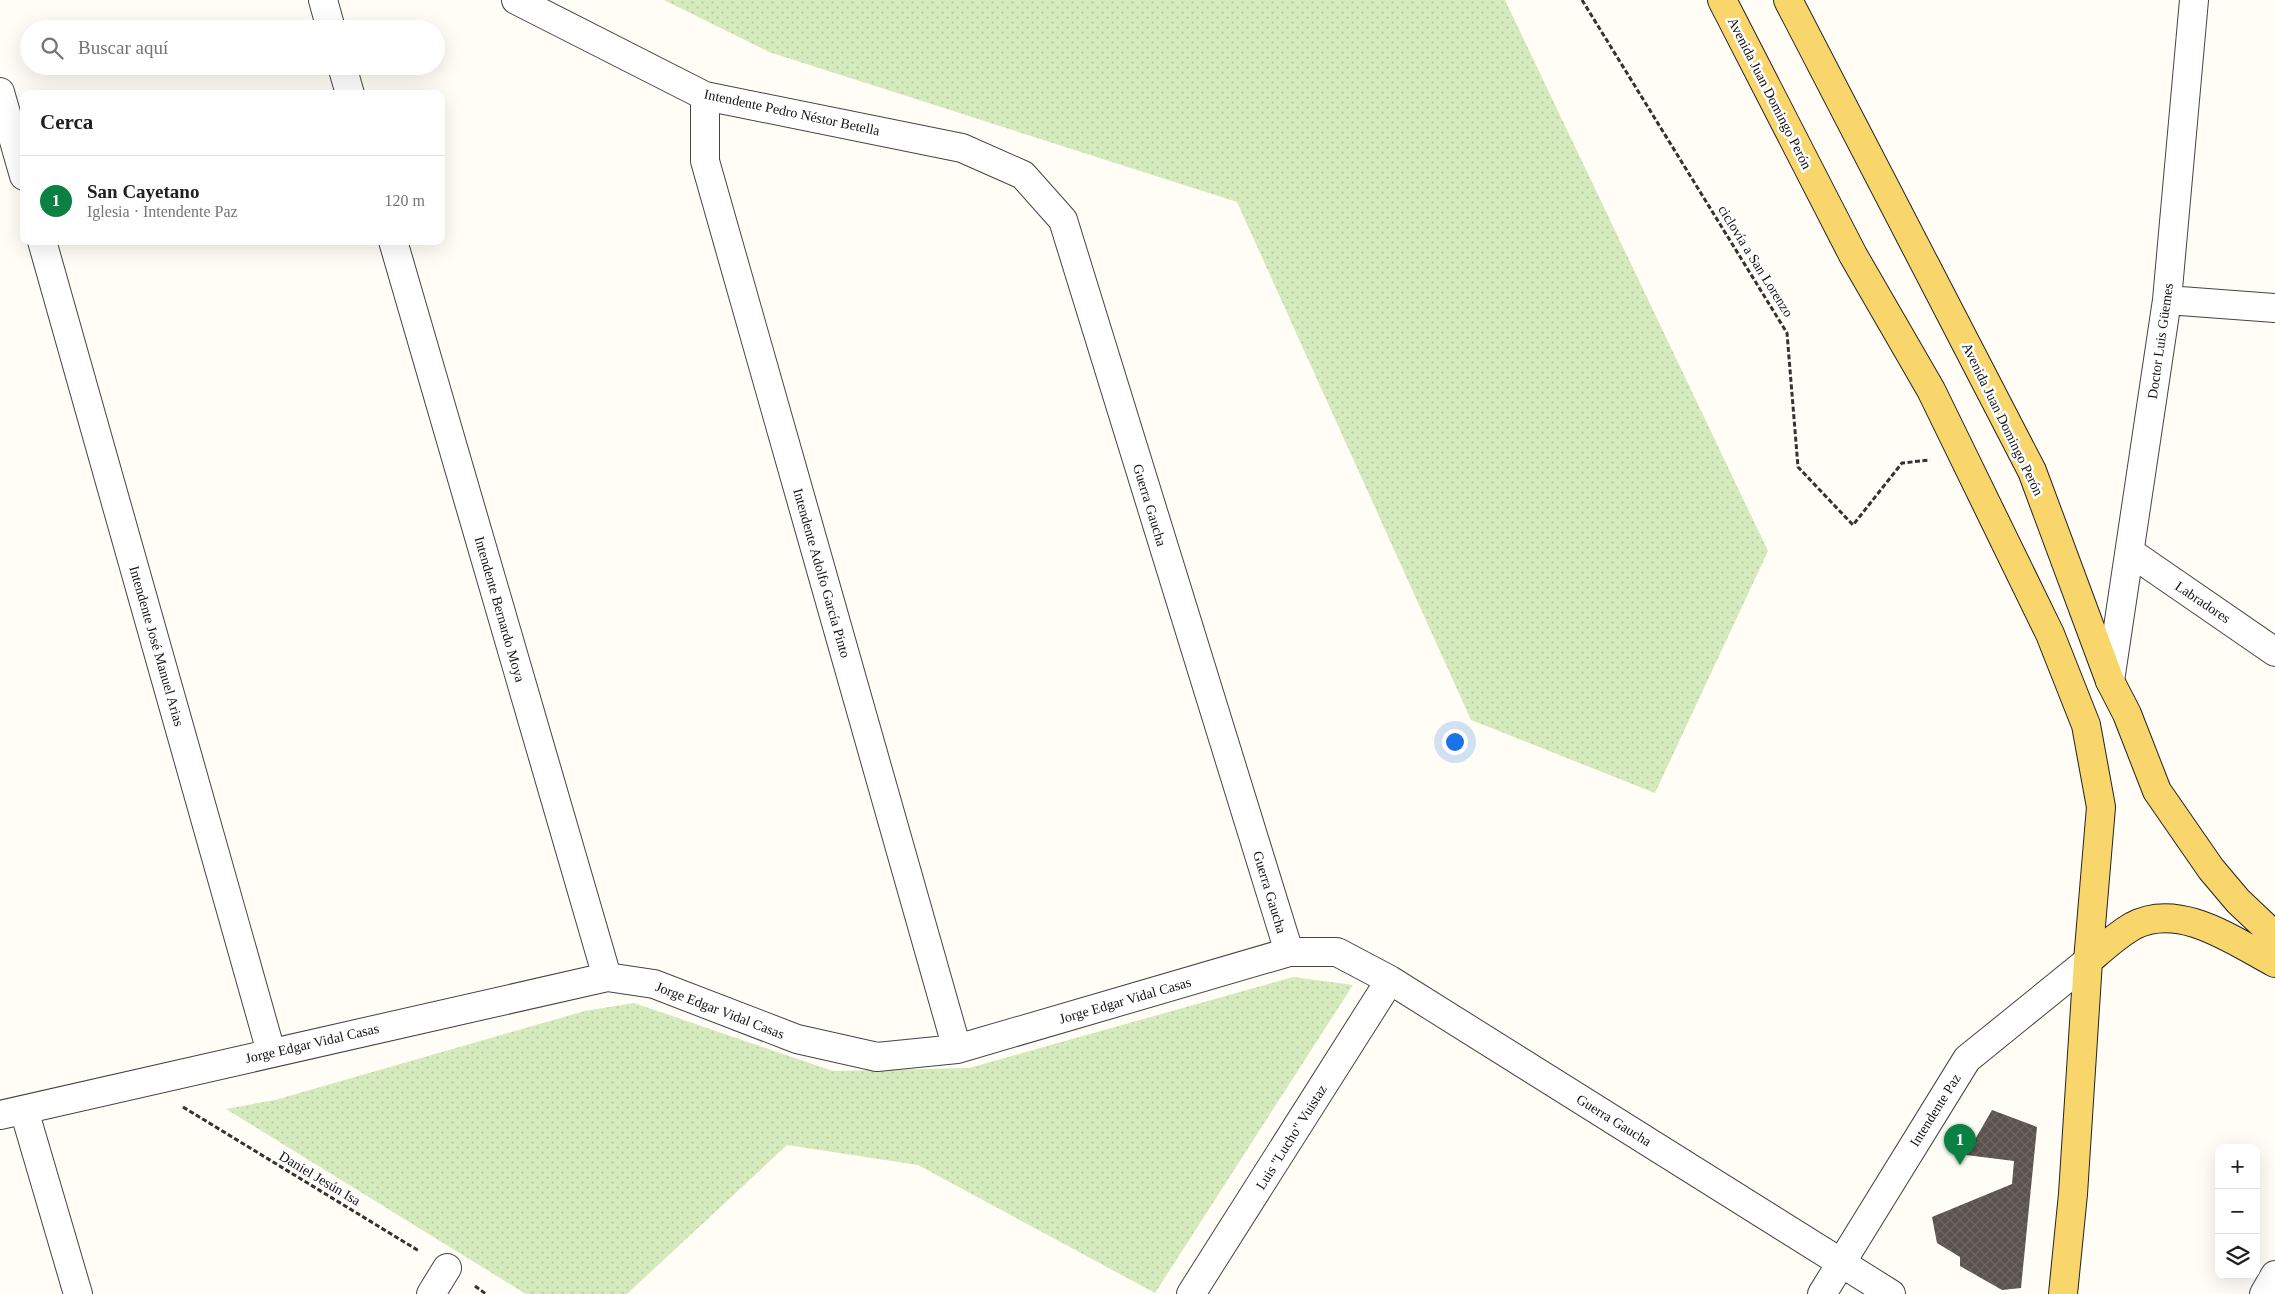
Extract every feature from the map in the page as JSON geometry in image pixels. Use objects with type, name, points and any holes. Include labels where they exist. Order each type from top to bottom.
[{"type":"main road","name":"Avenida Juan Domingo Perón","points":[[1722,0],[1849,246],[1931,390],[2050,634],[2086,724],[2101,807],[2088,961],[2073,1194],[2063,1294]]},
{"type":"main road","name":"Avenida Juan Domingo Perón","points":[[1788,0],[2032,471],[2110,681],[2127,714],[2157,791],[2212,870],[2238,901],[2275,936]]},
{"type":"main road","points":[[2088,961],[2134,925],[2168,918],[2186,920],[2205,927],[2275,963]]},
{"type":"street","points":[[323,0],[329,20]]},
{"type":"street","name":"Intendente Pedro Néstor Betella","points":[[516,0],[706,96],[962,148],[1023,176]]},
{"type":"street","name":"Doctor Luis Güemes","points":[[2110,681],[2167,300],[2194,0]]},
{"type":"street","points":[[345,75],[349,90]]},
{"type":"street","points":[[0,92],[20,162]]},
{"type":"street","name":"Intendente Adolfo García Pinto","points":[[706,96],[706,161],[957,1049]]},
{"type":"street","name":"Guerra Gaucha","points":[[1023,176],[1062,220],[1289,952],[1337,952],[1390,980],[1891,1294]]},
{"type":"street","name":"Intendente José Manuel Arias","points":[[43,245],[271,1052]]},
{"type":"street","name":"Intendente Bernardo Moya","points":[[394,245],[607,977]]},
{"type":"street","points":[[2167,300],[2275,308]]},
{"type":"street","name":"Labradores","points":[[2130,552],[2275,652]]},
{"type":"street","name":"Jorge Edgar Vidal Casas","points":[[12,1112],[607,977],[654,984],[797,1039],[877,1057],[957,1049],[1289,952]]},
{"type":"street","name":"Intendente Paz","points":[[1822,1294],[1967,1059],[2088,961]]},
{"type":"street","name":"Luis \"Lucho\" Vuistaz","points":[[1191,1294],[1390,980]]},
{"type":"street","points":[[12,1112],[78,1294]]},
{"type":"street","points":[[431,1294],[447,1268]]},
{"type":"street","points":[[2264,1294],[2275,1275]]},
{"type":"path","name":"ciclovía a San Lorenzo","points":[[1582,0],[1787,333],[1798,466],[1853,525],[1902,463],[1963,456]]},
{"type":"path","name":"Daniel Jesún Isa","points":[[142,1082],[447,1268],[486,1294]]},
{"type":"green space","points":[[664,0],[1505,0],[1768,551],[1655,793],[1471,720],[1237,202],[769,52]]},
{"type":"green space","points":[[1293,977],[1353,985],[1155,1293],[918,1165],[787,1145],[627,1294],[526,1294],[226,1109],[275,1100],[585,1011],[634,1003],[833,1071],[969,1068]]},
{"type":"building","points":[[1992,1110],[2037,1127],[2021,1288],[2002,1290],[1960,1266],[1960,1257],[1937,1243],[1932,1217],[2012,1184],[2014,1161],[1966,1155]]},
{"type":"place","name":"San Cayetano","points":[[1960,1165]]}]
